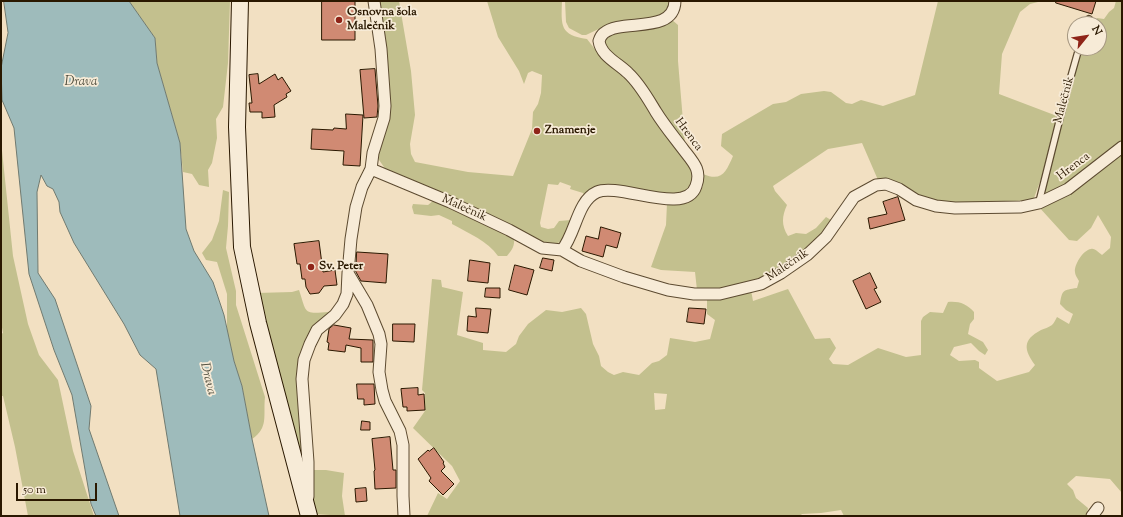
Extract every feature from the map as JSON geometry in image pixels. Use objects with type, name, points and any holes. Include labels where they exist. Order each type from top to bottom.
[{"type":"street","points":[[240,1],[237,127],[242,247],[258,323],[308,513]]},
{"type":"street","points":[[308,513],[308,462],[302,379],[304,360],[317,330],[335,316],[343,304],[346,294],[351,239],[356,206],[362,187],[371,169],[384,118],[385,106],[381,49],[374,1]]},
{"type":"street","name":"Hrenca","points":[[562,250],[568,243],[581,207],[588,198],[595,193],[609,189],[666,200],[684,197],[691,194],[695,189],[698,172],[694,164],[665,126],[637,83],[629,74],[607,56],[599,45],[602,34],[610,29],[657,22],[666,18],[675,7],[675,1]]},
{"type":"street","name":"Hrenca","points":[[1039,203],[1068,189],[1122,148]]},
{"type":"street","name":"Malečnik","points":[[371,169],[450,202],[509,230],[542,248],[562,250],[581,261],[624,276],[668,290],[694,294],[720,294],[761,284],[786,270],[807,255],[826,237],[834,222],[854,197],[876,185],[886,184],[899,189],[916,200],[936,206],[955,208],[1021,207],[1039,203]]},
{"type":"street","points":[[348,273],[367,305],[379,334],[381,344],[379,372],[382,390],[385,401],[400,431],[403,445],[404,516]]},
{"type":"lane","name":"Malečnik","points":[[1039,203],[1077,56]]},
{"type":"shaded area","points":[[129,1],[230,1],[228,63],[223,107],[216,119],[217,138],[212,163],[208,170],[209,187],[199,185],[192,174],[183,172],[180,143],[157,63],[155,38]]},
{"type":"shaded area","points":[[377,1],[399,1],[411,71],[415,115],[410,144],[411,154],[415,162],[468,172],[513,176],[532,129],[533,112],[538,104],[541,93],[542,75],[532,71],[528,73],[524,84],[519,71],[498,37],[487,1],[562,1],[562,23],[564,28],[572,35],[587,39],[604,58],[627,75],[695,173],[690,189],[681,195],[636,191],[585,197],[583,193],[570,189],[571,186],[560,182],[558,185],[548,184],[540,223],[541,227],[548,229],[554,228],[559,221],[571,220],[573,218],[563,239],[560,242],[549,245],[542,244],[386,170],[377,157],[384,136]]},
{"type":"shaded area","points":[[565,1],[671,1],[668,12],[663,16],[607,25],[586,35],[582,35],[569,28],[566,22]]},
{"type":"shaded area","points":[[938,1],[1042,1],[1030,4],[1020,12],[1002,54],[999,94],[1057,116],[1042,176],[1034,198],[1030,200],[972,204],[927,201],[878,180],[862,143],[828,149],[773,186],[775,191],[787,205],[783,220],[784,228],[788,236],[796,233],[806,234],[816,228],[826,217],[831,220],[821,237],[807,250],[762,280],[714,290],[697,290],[695,272],[661,270],[651,267],[666,225],[667,203],[696,195],[703,186],[703,174],[715,177],[719,176],[728,167],[733,156],[721,146],[722,134],[773,104],[786,102],[801,94],[824,91],[831,92],[846,103],[852,104],[861,100],[883,106],[915,95]]},
{"type":"shaded area","points":[[1116,1],[1122,1],[1122,144],[1079,177],[1044,197],[1051,156],[1079,56],[1107,56],[1106,16],[1114,8]]},
{"type":"shaded area","points":[[671,19],[678,25],[678,61],[685,145],[605,51],[604,36]]},
{"type":"shaded area","points":[[1,141],[13,256],[28,324],[39,355],[58,380],[73,451],[94,516],[28,516],[15,447],[3,396],[1,396],[1,334],[3,333],[1,322]]},
{"type":"shaded area","points":[[1122,153],[1122,493],[1110,479],[1076,476],[1067,484],[1073,490],[1076,498],[1088,508],[1085,516],[844,516],[841,510],[802,514],[800,516],[427,516],[438,493],[447,499],[460,481],[452,466],[413,428],[425,411],[425,393],[422,390],[432,279],[441,280],[442,287],[463,292],[457,335],[483,343],[483,350],[506,352],[516,344],[519,336],[528,324],[546,310],[562,312],[581,308],[586,314],[593,344],[599,356],[601,366],[614,375],[623,372],[639,375],[652,363],[659,361],[667,355],[670,338],[695,342],[710,339],[715,320],[707,314],[707,299],[751,290],[753,301],[788,289],[815,339],[830,338],[836,348],[829,359],[833,364],[848,365],[878,348],[906,357],[921,355],[921,321],[923,317],[930,312],[943,313],[948,302],[956,302],[966,305],[974,312],[974,319],[970,324],[968,334],[983,342],[988,350],[985,355],[971,343],[954,347],[950,355],[959,361],[975,360],[979,362],[979,368],[997,381],[1029,372],[1035,365],[1027,350],[1030,338],[1041,330],[1052,325],[1057,317],[1069,324],[1073,314],[1060,304],[1063,293],[1066,290],[1077,288],[1079,281],[1075,274],[1075,269],[1080,258],[1085,252],[1091,249],[1094,249],[1102,255],[1110,248],[1111,237],[1098,215],[1091,228],[1077,241],[1069,240],[1038,206]],"holes":[[[654,393],[667,394],[665,409],[655,410]]]},
{"type":"shaded area","points":[[223,190],[229,192],[226,248],[236,291],[236,305],[265,397],[263,426],[257,435],[252,439],[242,386],[227,331],[227,294],[217,262],[206,260],[202,253],[212,240],[219,221]]},
{"type":"shaded area","points":[[434,200],[514,237],[514,245],[510,252],[507,256],[498,256],[489,246],[452,224],[452,221],[439,215],[431,216],[414,214],[412,207],[413,204],[428,205]]},
{"type":"shaded area","points":[[299,290],[303,304],[307,311],[314,313],[329,312],[330,316],[306,346],[303,455],[296,457],[257,293],[292,292]]},
{"type":"shaded area","points":[[311,470],[326,470],[344,473],[342,496],[345,516],[314,514]]},
{"type":"water","name":"Drava","points":[[4,1],[129,1],[155,38],[157,63],[180,143],[186,229],[194,251],[213,282],[224,315],[234,361],[242,386],[269,516],[180,516],[156,369],[140,355],[124,324],[74,243],[60,212],[59,202],[53,189],[47,186],[41,175],[37,192],[38,273],[55,299],[91,406],[89,429],[119,516],[96,516],[91,504],[72,395],[54,350],[29,274],[14,128],[2,100],[1,68],[8,33]]},
{"type":"building","name":"Osnovna šola Malečnik","points":[[322,1],[355,1],[355,40],[322,40]]},
{"type":"building","points":[[1056,1],[1096,1],[1092,14],[1056,3]]},
{"type":"building","points":[[375,69],[378,106],[377,117],[364,118],[360,70]]},
{"type":"building","points":[[258,74],[259,84],[275,74],[278,80],[282,77],[291,91],[286,94],[287,97],[274,105],[275,117],[262,118],[262,112],[250,112],[249,103],[252,103],[249,75]]},
{"type":"building","points":[[346,114],[363,115],[360,166],[343,165],[344,151],[311,149],[312,129],[346,129]]},
{"type":"building","points":[[898,197],[905,220],[870,229],[868,218],[887,214],[883,202]]},
{"type":"building","points":[[601,227],[621,233],[617,248],[606,245],[603,257],[582,251],[586,236],[598,239]]},
{"type":"building","name":"Sv. Peter","points":[[319,241],[323,272],[335,270],[337,285],[324,286],[319,293],[310,294],[306,287],[305,279],[302,279],[300,264],[297,264],[294,244]]},
{"type":"building","points":[[357,252],[388,254],[386,283],[361,281],[356,272]]},
{"type":"building","points":[[543,258],[554,260],[552,271],[540,268]]},
{"type":"building","points":[[470,260],[490,263],[488,283],[468,281]]},
{"type":"building","points":[[515,265],[534,270],[527,295],[509,290]]},
{"type":"building","points":[[870,273],[877,288],[874,289],[881,302],[866,309],[853,281]]},
{"type":"building","points":[[486,288],[500,288],[500,298],[485,297]]},
{"type":"building","points":[[476,308],[491,309],[488,333],[467,331],[468,316],[476,317]]},
{"type":"building","points":[[689,308],[706,309],[704,324],[687,322]]},
{"type":"building","points":[[393,324],[415,324],[414,342],[393,341]]},
{"type":"building","points":[[334,325],[351,328],[349,339],[373,340],[373,362],[361,362],[361,348],[346,345],[345,352],[328,350],[329,343],[327,342],[329,329]]},
{"type":"building","points":[[357,384],[374,384],[375,404],[364,405],[364,399],[358,399]]},
{"type":"building","points":[[418,388],[418,395],[424,394],[425,410],[407,411],[407,407],[403,407],[401,389]]},
{"type":"building","points":[[362,421],[370,422],[370,430],[361,430]]},
{"type":"building","points":[[390,437],[393,470],[396,470],[396,488],[375,489],[372,439]]},
{"type":"building","points":[[434,448],[444,462],[445,467],[441,471],[454,484],[443,495],[429,481],[431,478],[418,459],[428,450],[429,451]]},
{"type":"building","points":[[366,488],[367,501],[356,502],[355,489]]},
{"type":"place","name":"Osnovna šola Malečnik","points":[[339,20]]},
{"type":"place","name":"Znamenje","points":[[537,131]]},
{"type":"place","name":"Sv. Peter","points":[[311,267]]}]
